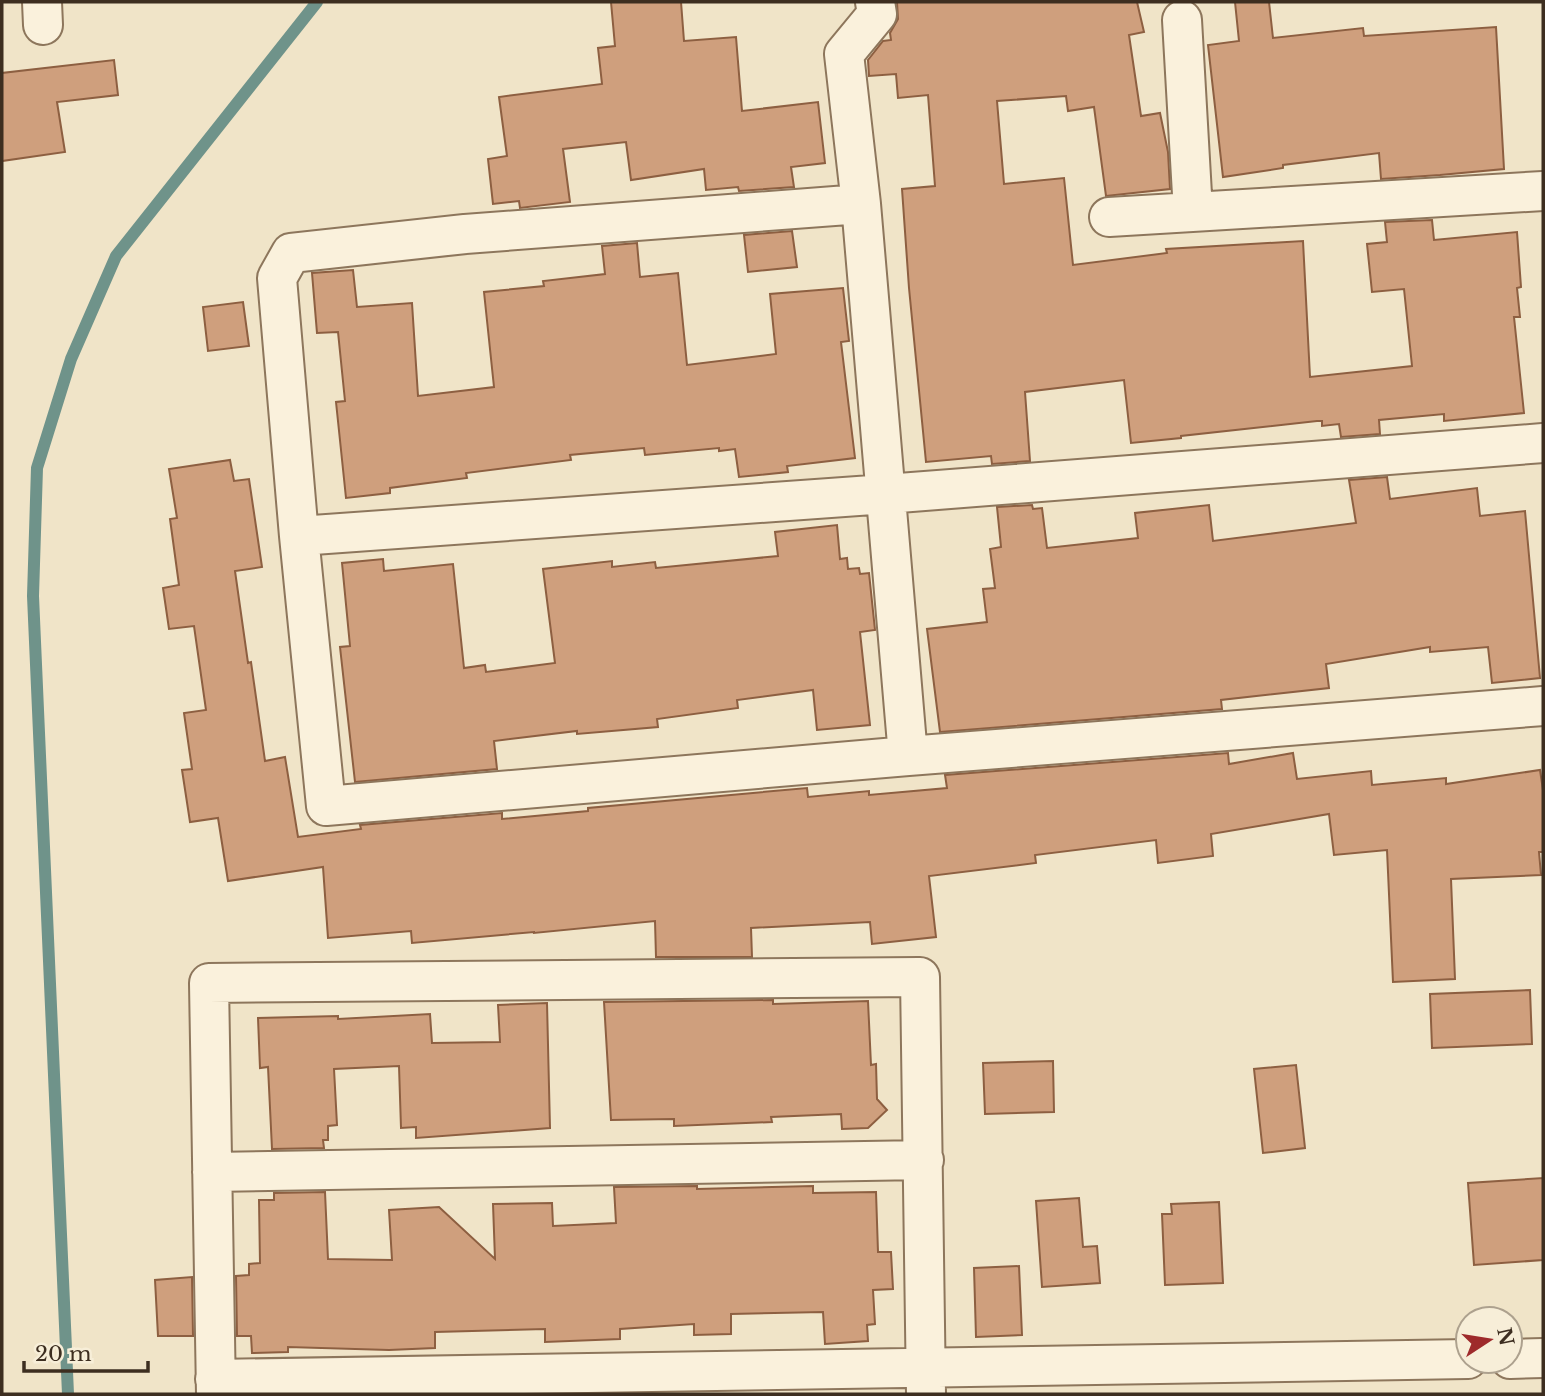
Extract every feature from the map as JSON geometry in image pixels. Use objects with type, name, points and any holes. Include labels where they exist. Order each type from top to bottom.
[{"type":"street","points":[[875,2],[877,14],[844,54],[862,204],[908,756]]},
{"type":"street","points":[[1182,20],[1193,212]]},
{"type":"street","points":[[1109,217],[1543,191]]},
{"type":"street","points":[[862,204],[465,234],[291,253],[277,278],[326,806],[908,756],[1543,706]]},
{"type":"street","points":[[299,536],[1543,443]]},
{"type":"street","points":[[926,1380],[920,977],[209,983],[216,1386],[926,1380],[1454,1360]]},
{"type":"street","points":[[212,1172],[924,1160]]},
{"type":"street","points":[[1524,1359],[1543,1358]]},
{"type":"building","points":[[611,2],[681,2],[684,41],[736,37],[742,111],[818,102],[825,163],[791,167],[794,187],[739,191],[738,187],[706,190],[704,169],[631,180],[626,142],[563,149],[570,202],[520,208],[519,201],[493,204],[488,159],[507,156],[499,97],[602,84],[598,48],[615,46]]},
{"type":"building","points":[[897,2],[1137,2],[1144,32],[1129,35],[1141,116],[1160,113],[1168,152],[1170,189],[1106,196],[1094,107],[1068,111],[1066,96],[997,101],[1004,184],[1064,178],[1073,265],[1167,253],[1166,249],[1303,241],[1310,377],[1412,366],[1404,289],[1372,292],[1367,244],[1387,242],[1385,222],[1432,220],[1434,240],[1517,232],[1520,317],[1514,317],[1524,413],[1444,421],[1444,414],[1379,420],[1380,434],[1341,437],[1339,424],[1322,426],[1322,421],[1317,421],[1131,443],[1124,380],[1025,392],[1030,461],[992,464],[991,456],[926,462],[902,189],[935,186],[928,95],[898,98],[896,74],[869,76],[868,60],[883,41],[891,40],[890,33],[898,19]]},
{"type":"building","points":[[1235,2],[1269,2],[1273,38],[1363,28],[1364,36],[1496,27],[1504,169],[1381,179],[1379,153],[1283,165],[1283,168],[1223,177],[1208,45],[1239,41]]},
{"type":"building","points":[[114,60],[118,95],[57,102],[65,152],[2,161],[2,73]]},
{"type":"building","points":[[792,231],[797,267],[748,272],[744,235]]},
{"type":"building","points":[[637,243],[640,277],[678,273],[687,365],[776,354],[770,294],[843,288],[849,341],[841,342],[855,458],[787,466],[788,472],[739,477],[735,449],[645,455],[644,448],[570,455],[571,460],[466,473],[467,478],[390,488],[390,493],[346,498],[336,402],[345,401],[338,332],[317,333],[312,273],[353,270],[357,307],[412,303],[418,396],[494,387],[484,292],[544,286],[543,281],[605,274],[602,246]]},
{"type":"building","points":[[243,302],[249,346],[208,351],[203,307]]},
{"type":"building","points":[[230,460],[234,481],[249,479],[262,567],[235,571],[265,761],[285,757],[298,837],[361,829],[360,825],[502,813],[502,819],[588,811],[588,808],[807,788],[808,797],[947,788],[945,775],[1228,753],[1229,764],[1293,753],[1297,779],[1371,771],[1372,785],[1446,778],[1446,784],[1540,770],[1543,790],[1543,852],[1539,852],[1541,875],[1451,879],[1455,979],[1393,982],[1387,850],[1334,855],[1329,814],[1211,834],[1213,856],[1158,863],[1156,840],[1035,855],[1036,863],[929,876],[936,937],[872,944],[870,922],[751,928],[752,957],[656,957],[655,921],[412,943],[411,931],[328,938],[323,867],[228,881],[218,818],[190,822],[182,770],[192,769],[184,713],[206,710],[194,626],[169,629],[163,588],[179,585],[170,519],[177,518],[169,469]]},
{"type":"building","points":[[1387,477],[1390,499],[1477,488],[1480,516],[1525,511],[1540,678],[1492,683],[1488,647],[1430,652],[1430,647],[1326,664],[1329,688],[1221,700],[1222,709],[940,732],[927,629],[987,622],[983,589],[995,588],[990,549],[1001,547],[997,507],[1032,505],[1033,509],[1042,508],[1047,548],[1138,538],[1135,513],[1209,505],[1213,541],[1356,523],[1349,480]]},
{"type":"building","points":[[837,525],[840,559],[847,558],[848,569],[859,568],[860,574],[869,573],[875,630],[860,632],[870,725],[817,730],[813,690],[737,700],[738,708],[657,719],[658,727],[577,734],[577,731],[494,741],[497,769],[355,782],[340,647],[350,646],[342,563],[383,559],[384,571],[453,564],[464,668],[485,665],[486,672],[555,663],[543,569],[612,561],[612,567],[655,562],[656,568],[778,556],[775,532]]},
{"type":"building","points":[[1530,990],[1532,1044],[1432,1048],[1430,994]]},
{"type":"building","points":[[773,1000],[773,1004],[868,1001],[871,1065],[876,1064],[877,1099],[887,1110],[868,1128],[842,1129],[841,1114],[771,1117],[772,1122],[674,1126],[674,1119],[611,1120],[604,1002]]},
{"type":"building","points":[[547,1003],[550,1128],[416,1138],[416,1127],[401,1128],[399,1066],[334,1069],[337,1125],[328,1126],[328,1140],[323,1140],[324,1148],[272,1149],[268,1067],[260,1068],[258,1018],[338,1016],[338,1019],[430,1014],[432,1043],[500,1042],[498,1005]]},
{"type":"building","points":[[1053,1061],[1054,1112],[985,1114],[983,1063]]},
{"type":"building","points":[[1296,1065],[1305,1148],[1263,1153],[1254,1069]]},
{"type":"building","points":[[1543,1178],[1543,1260],[1474,1265],[1468,1183]]},
{"type":"building","points":[[697,1186],[697,1189],[813,1186],[813,1193],[876,1192],[878,1252],[891,1252],[893,1289],[873,1290],[875,1324],[867,1325],[868,1341],[825,1344],[823,1312],[731,1314],[731,1334],[694,1335],[694,1324],[620,1329],[620,1339],[545,1342],[545,1329],[435,1332],[435,1348],[389,1350],[288,1347],[288,1352],[252,1353],[251,1336],[237,1336],[236,1276],[249,1275],[249,1264],[260,1263],[259,1200],[274,1200],[274,1193],[325,1192],[328,1259],[392,1260],[389,1210],[439,1207],[495,1259],[493,1204],[552,1203],[553,1226],[616,1223],[614,1187]]},
{"type":"building","points":[[1079,1198],[1083,1247],[1097,1246],[1100,1283],[1042,1287],[1036,1201]]},
{"type":"building","points":[[1219,1202],[1223,1283],[1165,1285],[1162,1214],[1172,1214],[1171,1204]]},
{"type":"building","points":[[1019,1266],[1022,1335],[976,1337],[974,1268]]},
{"type":"building","points":[[192,1277],[193,1336],[158,1336],[155,1280]]},
{"type":"waterway","points":[[68,1394],[33,596],[37,468],[71,359],[116,256],[317,2]]}]
